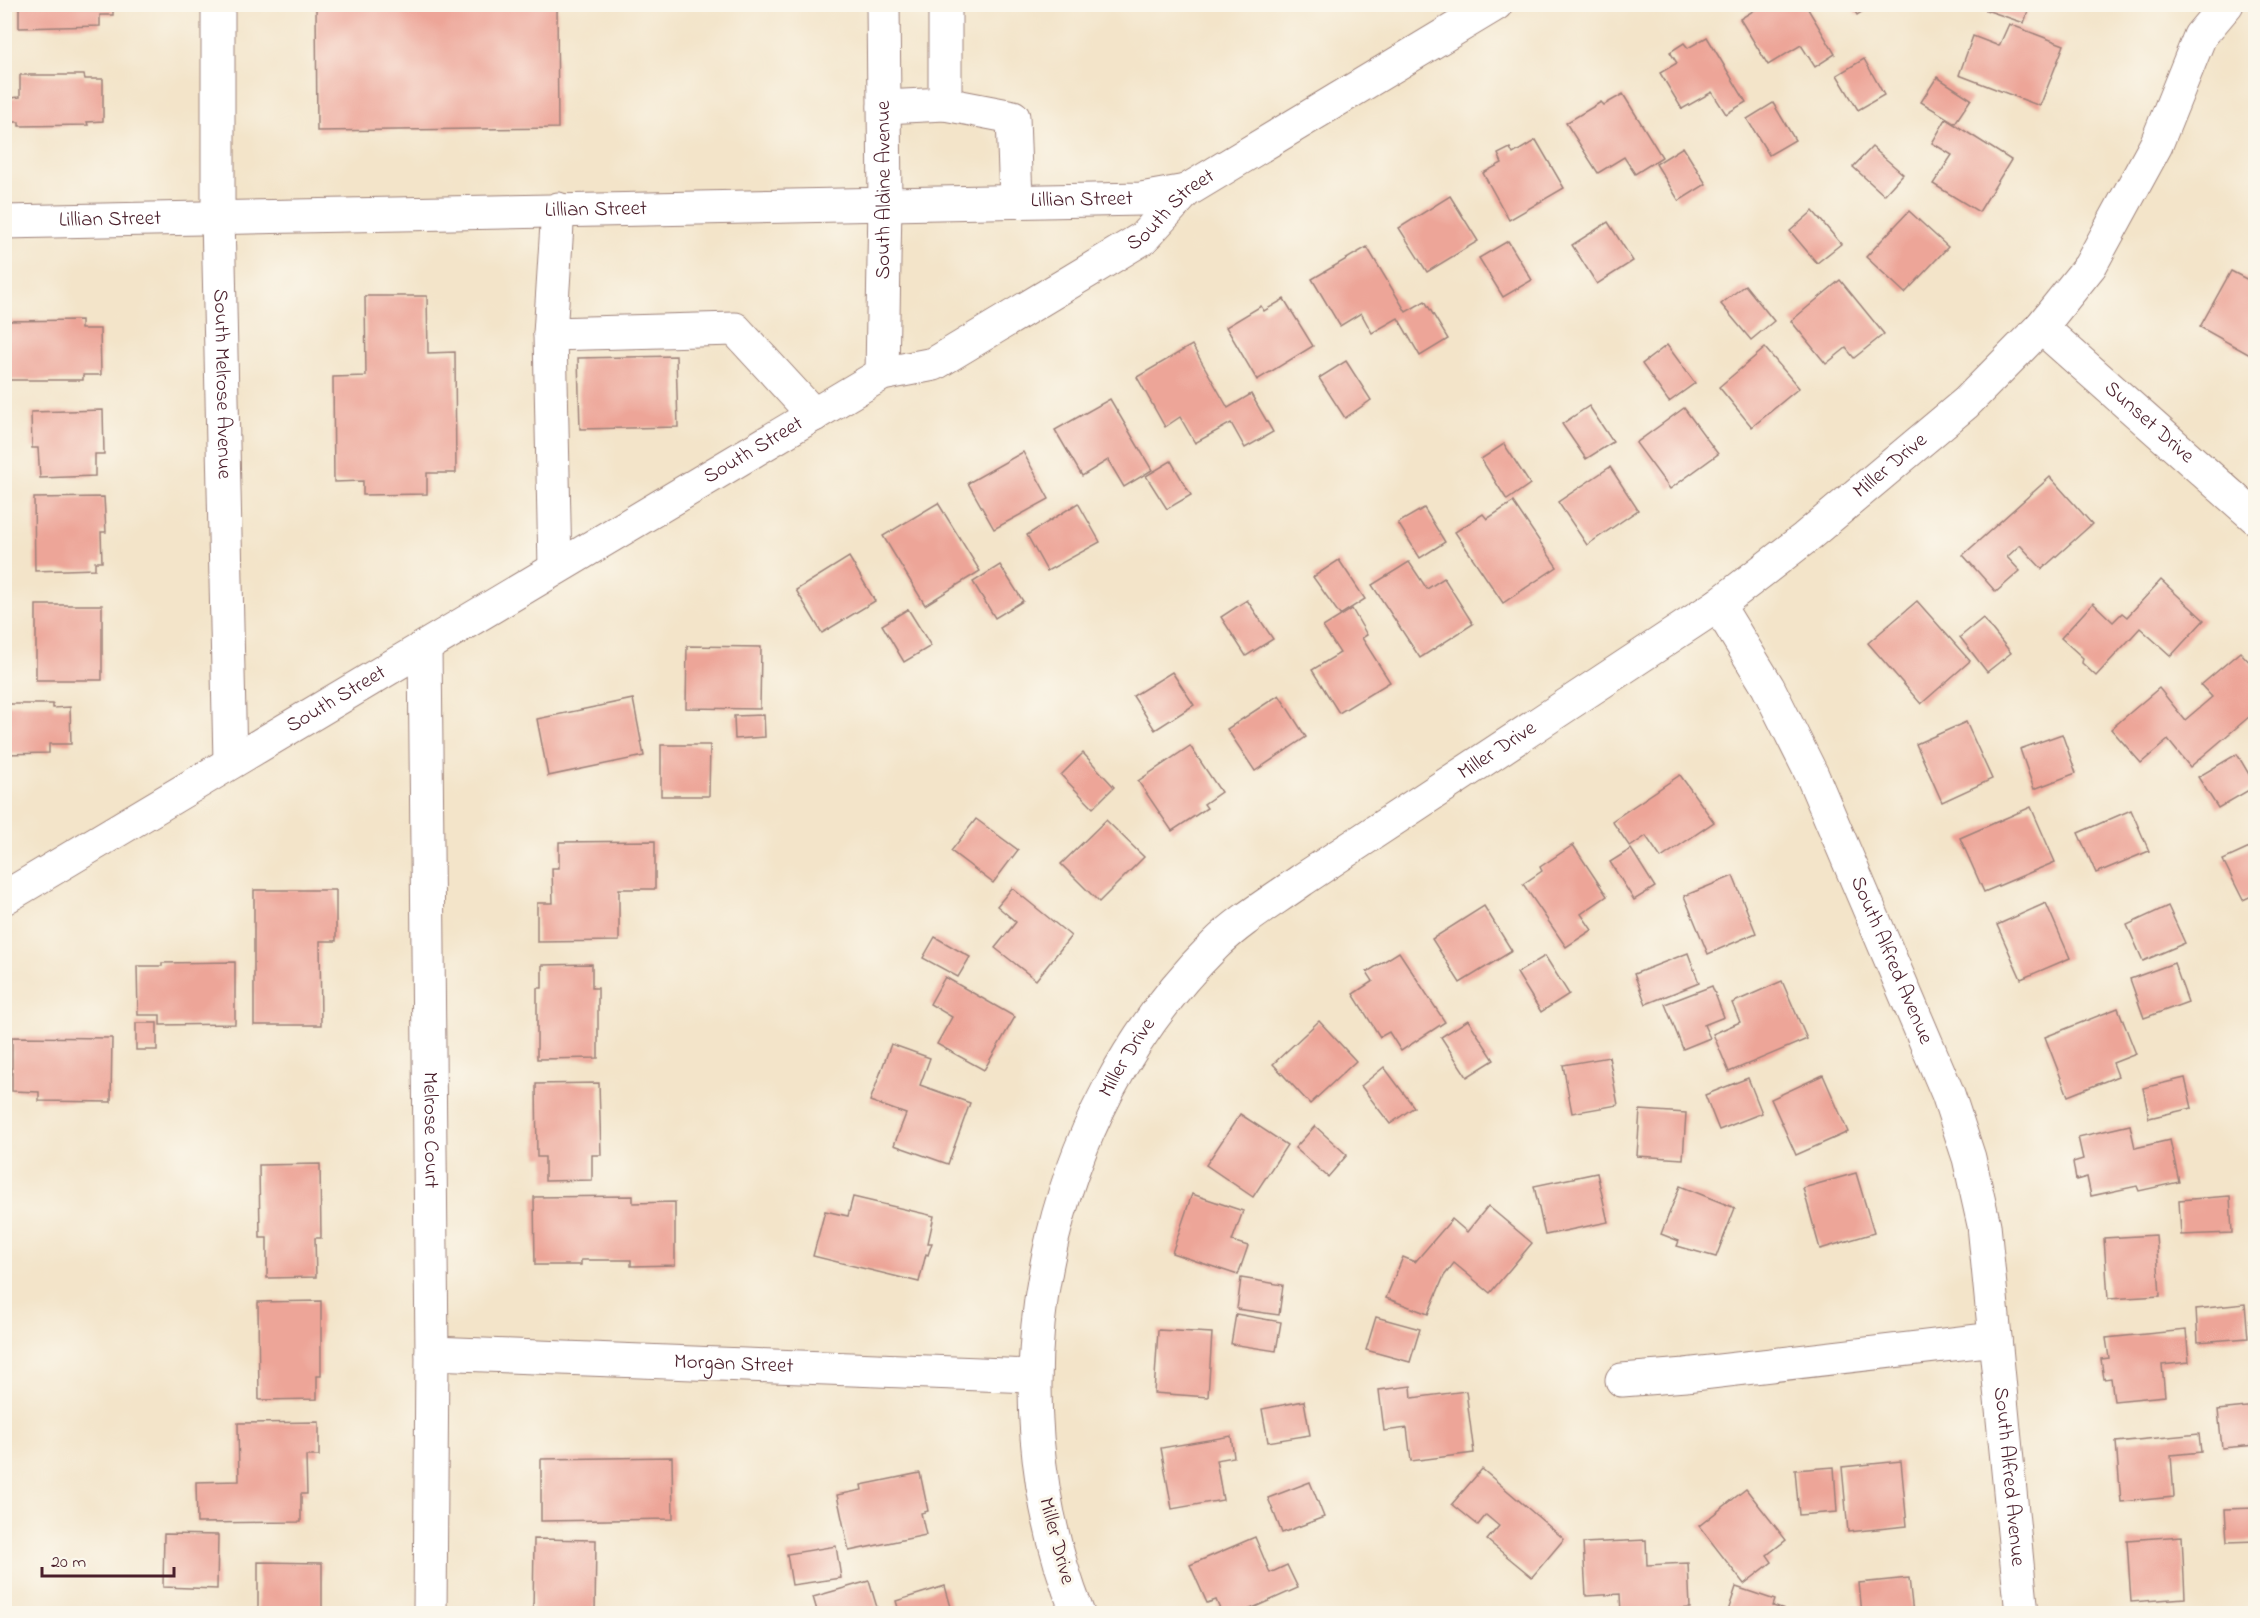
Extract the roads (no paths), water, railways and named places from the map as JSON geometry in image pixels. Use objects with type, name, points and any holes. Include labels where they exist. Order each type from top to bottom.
[{"type":"street","name":"South Melrose Avenue","points":[[218,4],[218,217],[230,762]]},
{"type":"street","name":"South Aldine Avenue","points":[[882,374],[885,203],[883,4]]},
{"type":"street","points":[[945,4],[945,104]]},
{"type":"street","name":"South Street","points":[[4,898],[882,374],[934,364],[1143,238],[1186,191],[1496,4]]},
{"type":"street","name":"Miller Drive","points":[[1078,1614],[1055,1546],[1040,1475],[1034,1376],[1037,1329],[1044,1281],[1064,1197],[1079,1148],[1120,1069],[1168,998],[1192,969],[1224,937],[1302,880],[1718,605],[1805,538],[1927,438],[2000,371],[2042,327],[2079,282],[2123,209],[2156,145],[2200,36],[2223,6]]},
{"type":"street","points":[[884,107],[945,104],[1014,117],[1016,201]]},
{"type":"street","name":"Lillian Street","points":[[4,222],[1141,199],[1186,191]]},
{"type":"street","points":[[555,568],[550,334],[558,209]]},
{"type":"street","name":"Sunset Drive","points":[[2042,327],[2256,518]]},
{"type":"street","points":[[550,334],[735,329],[814,415]]},
{"type":"street","name":"South Alfred Avenue","points":[[1718,605],[1768,687],[1812,775],[1948,1094],[1969,1158],[1980,1202],[2022,1614]]},
{"type":"street","name":"Melrose Court","points":[[425,647],[432,1353],[430,1614]]},
{"type":"street","points":[[1622,1380],[1685,1375],[1995,1339]]},
{"type":"street","name":"Morgan Street","points":[[432,1353],[1034,1376]]}]
